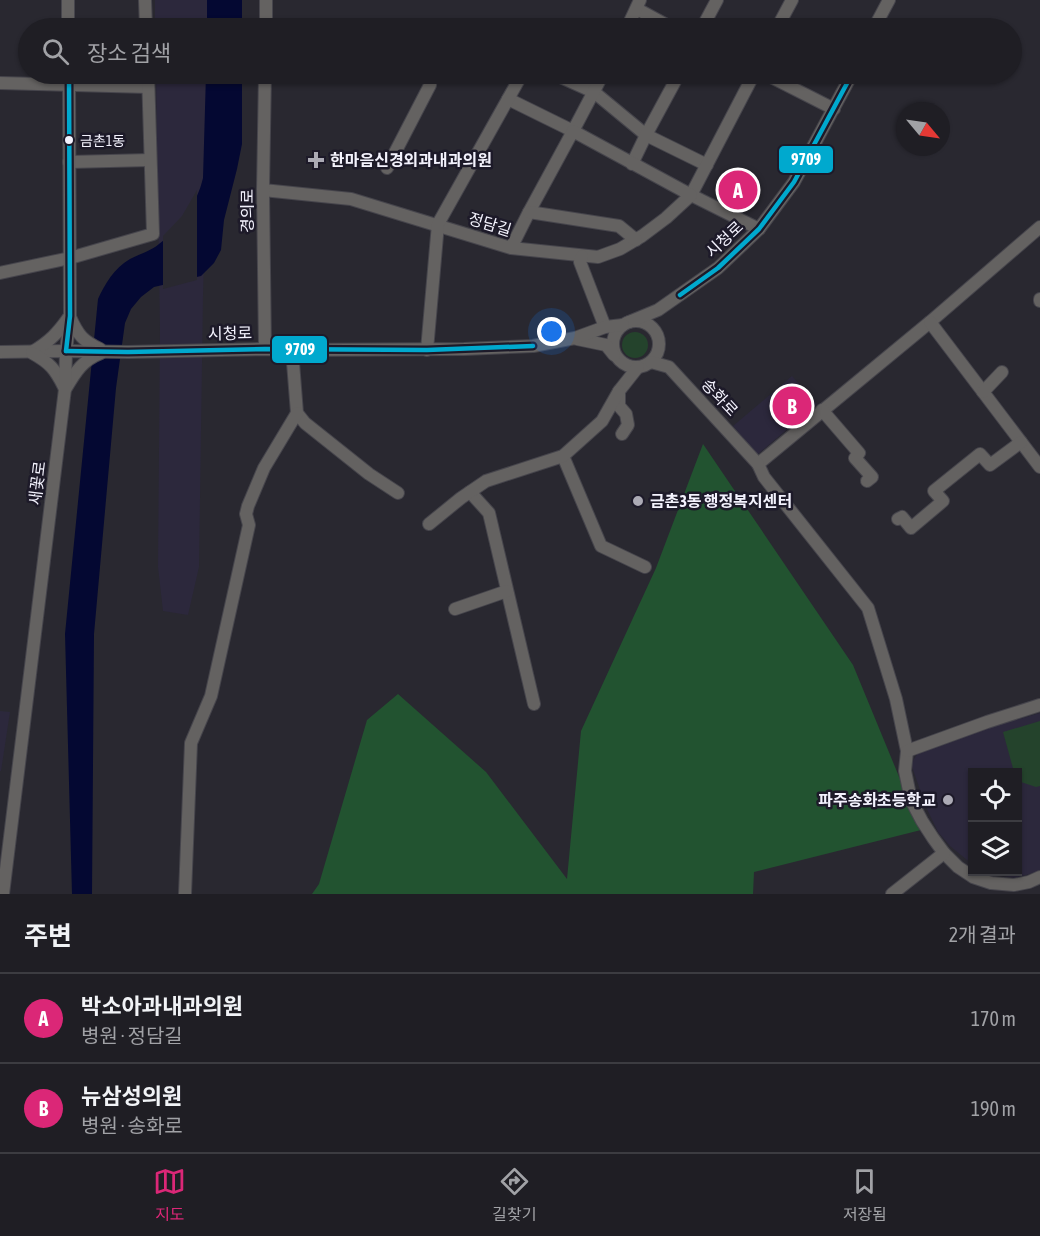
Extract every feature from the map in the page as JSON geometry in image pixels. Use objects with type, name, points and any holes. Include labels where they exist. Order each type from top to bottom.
[{"type":"street","points":[[68,0],[68,18]]},
{"type":"street","points":[[146,0],[146,18]]},
{"type":"street","points":[[266,0],[266,18]]},
{"type":"street","points":[[707,18],[717,0]]},
{"type":"street","points":[[782,18],[792,0]]},
{"type":"street","points":[[879,18],[889,0]]},
{"type":"street","points":[[638,5],[657,18]]},
{"type":"street","points":[[0,83],[18,82]]},
{"type":"street","name":"새꽃로","points":[[4,889],[65,389],[70,316],[69,84]]},
{"type":"street","points":[[0,273],[70,258],[153,234],[148,87],[118,84]]},
{"type":"street","name":"경의로","points":[[265,84],[263,190],[265,349]]},
{"type":"street","points":[[387,168],[430,84]]},
{"type":"street","points":[[427,350],[438,224],[516,84]]},
{"type":"street","points":[[576,84],[594,92],[646,135],[707,165]]},
{"type":"street","points":[[511,248],[598,84]]},
{"type":"street","points":[[632,164],[674,84]]},
{"type":"street","name":"정담길","points":[[263,190],[351,199],[511,248],[598,257],[636,240],[666,218],[691,195],[749,84]]},
{"type":"street","points":[[785,84],[834,109]]},
{"type":"street","name":"시청로","points":[[626,324],[658,309],[718,268],[759,229],[794,182],[847,84]]},
{"type":"street","points":[[508,99],[759,229]]},
{"type":"street","points":[[69,162],[150,160]]},
{"type":"street","points":[[529,212],[619,226],[636,240]]},
{"type":"street","points":[[758,464],[930,322],[1040,227]]},
{"type":"street","points":[[582,256],[580,261],[605,327]]},
{"type":"street","points":[[653,329],[658,309]]},
{"type":"street","points":[[65,389],[89,351],[77,333],[70,316]]},
{"type":"street","points":[[65,389],[56,370],[31,352],[44,345],[57,333],[70,316]]},
{"type":"street","points":[[642,322],[653,329],[658,339],[654,357],[645,366],[638,368],[623,364],[606,345],[575,338],[605,327],[642,322]]},
{"type":"street","points":[[930,322],[1040,467]]},
{"type":"street","points":[[617,358],[614,352],[614,337],[618,330],[626,324]]},
{"type":"street","name":"시청로","points":[[0,352],[427,350],[533,346],[575,338]]},
{"type":"street","points":[[292,350],[297,413],[304,423],[369,474],[398,493]]},
{"type":"street","name":"송화로","points":[[654,357],[669,367],[758,464],[764,477],[868,608],[896,699],[907,751],[905,771],[911,800],[944,854],[973,877],[992,883],[1014,885],[1040,877]]},
{"type":"street","points":[[429,524],[486,481],[562,456],[602,421],[619,391],[638,368]]},
{"type":"street","points":[[983,392],[1002,372]]},
{"type":"street","points":[[619,391],[619,406],[627,414],[628,425],[622,434]]},
{"type":"street","points":[[822,410],[859,453],[855,458],[872,477],[867,481]]},
{"type":"street","points":[[185,894],[191,743],[211,696],[249,525],[246,514],[248,506],[264,468],[297,413]]},
{"type":"street","points":[[898,519],[902,517],[912,528],[943,501],[934,491],[980,454],[990,465],[1021,442]]},
{"type":"street","points":[[562,456],[601,546],[645,567]]},
{"type":"street","points":[[470,492],[489,513],[534,704]]},
{"type":"street","points":[[455,609],[507,591]]},
{"type":"street","points":[[907,751],[1040,705]]},
{"type":"street","points":[[892,894],[944,854]]},
{"type":"shaded area","points":[[155,0],[212,0],[211,18],[155,18]]},
{"type":"shaded area","points":[[207,0],[242,0],[242,18],[207,18]]},
{"type":"shaded area","points":[[156,84],[209,84],[199,567],[188,615],[163,611],[158,567],[160,329]]},
{"type":"shaded area","points":[[206,84],[242,84],[242,144],[224,220],[221,250],[214,263],[201,276],[154,287],[131,309],[125,323],[116,388],[94,634],[92,894],[72,894],[65,634],[98,299],[107,282],[119,267],[130,259],[149,251],[174,231],[187,215],[197,197],[203,178]]},
{"type":"shaded area","points":[[792,376],[817,404],[757,455],[733,426]]},
{"type":"shaded area","points":[[0,711],[10,712],[1,771],[0,771]]},
{"type":"shaded area","name":"파주송화초등학교","points":[[1040,713],[1040,871],[1015,878],[1004,876],[1022,876],[1022,768],[968,768],[968,861],[950,846],[938,832],[926,807],[911,764],[919,751]]},
{"type":"green space","points":[[635,332],[644,336],[648,345],[644,354],[635,358],[626,354],[622,345],[626,336]]},
{"type":"green space","points":[[703,444],[853,665],[921,830],[754,872],[753,894],[312,894],[319,884],[367,720],[398,694],[486,772],[567,879],[581,731],[656,568]]},
{"type":"green space","points":[[1040,721],[1040,786],[1022,782],[1022,768],[1013,768],[1003,732]]},
{"type":"pier","points":[[197,190],[197,280],[163,289],[163,236],[182,216]]},
{"type":"transit line","name":"9709","points":[[66,351],[70,316],[69,84]]},
{"type":"transit line","name":"9709","points":[[680,295],[718,268],[759,229],[794,182],[847,84]]},
{"type":"transit line","name":"9709","points":[[66,351],[427,350],[533,346]]},
{"type":"place","name":"금촌1동","points":[[69,140]]},
{"type":"place","name":"한마음신경외과내과의원","points":[[316,160]]},
{"type":"place","name":"박소아과내과의원","points":[[738,190]]},
{"type":"place","name":"뉴삼성의원","points":[[792,406]]},
{"type":"place","name":"금촌3동 행정복지센터","points":[[638,501]]},
{"type":"place","name":"파주송화초등학교","points":[[948,800]]}]
